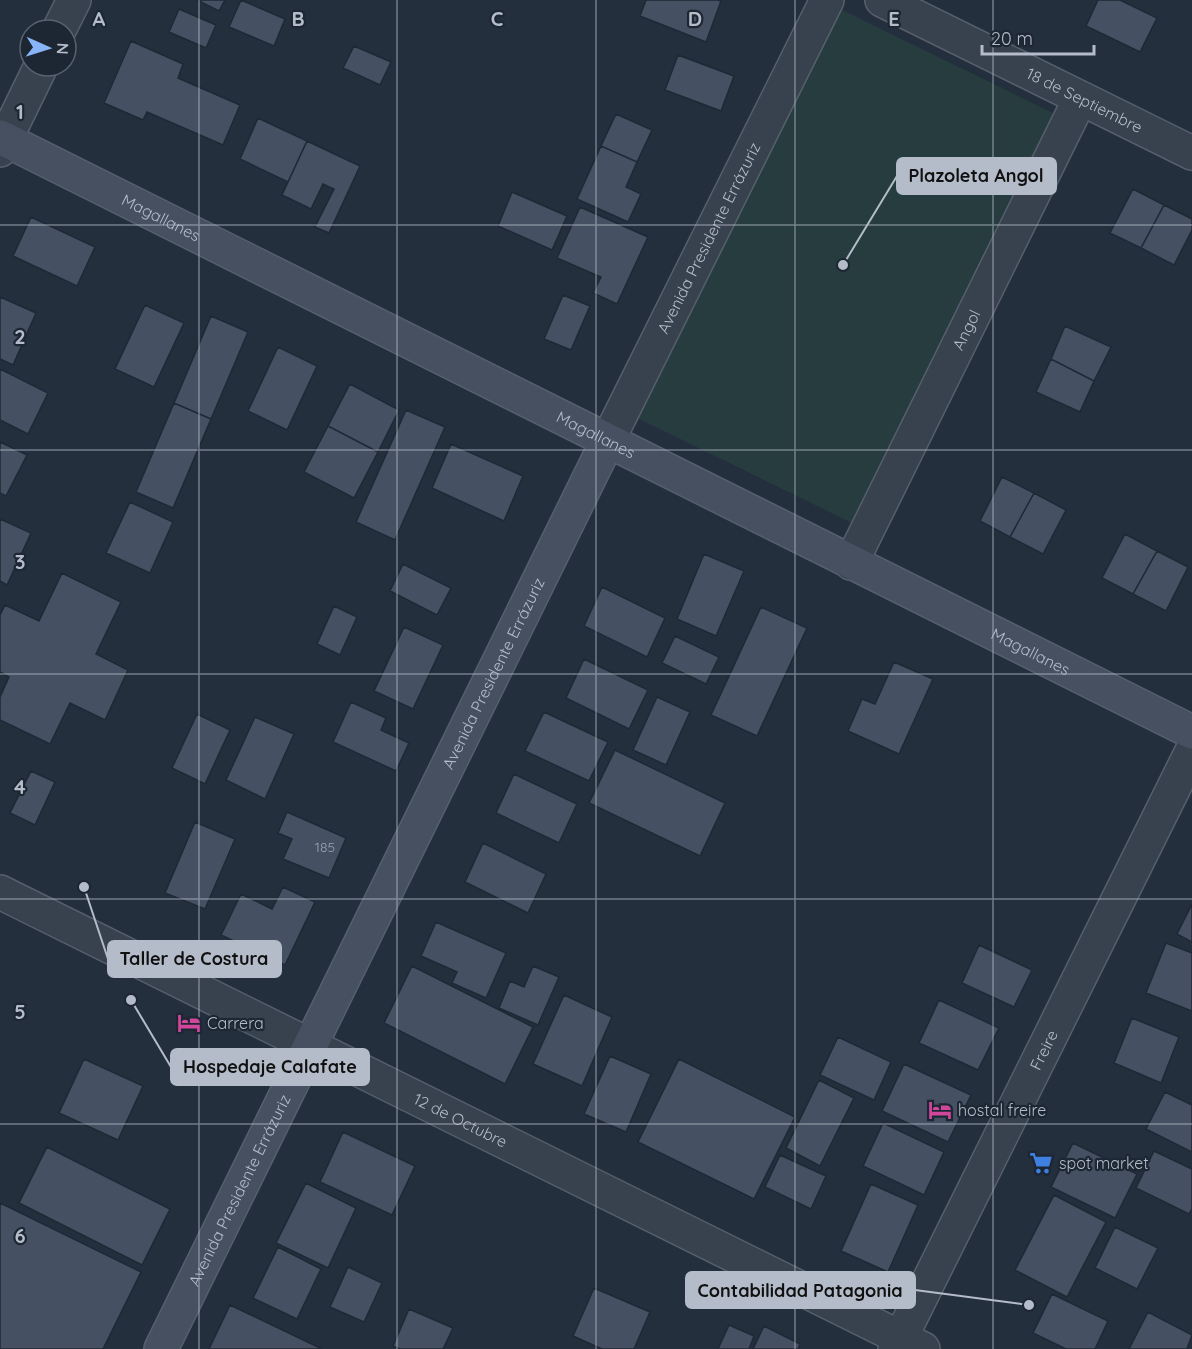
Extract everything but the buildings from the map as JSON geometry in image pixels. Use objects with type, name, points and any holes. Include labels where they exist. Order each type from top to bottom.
[{"type":"street","points":[[65,18],[74,0]]},
{"type":"street","name":"Avenida Presidente Errázuriz","points":[[161,1349],[827,0]]},
{"type":"street","name":"18 de Septiembre","points":[[882,0],[1192,153]]},
{"type":"street","points":[[2,142],[35,78]]},
{"type":"street","name":"Angol","points":[[851,563],[1080,99]]},
{"type":"street","name":"Magallanes","points":[[2,142],[1192,732]]},
{"type":"street","name":"Freire","points":[[906,1345],[1192,751]]},
{"type":"street","name":"12 de Octubre","points":[[0,892],[906,1345]]},
{"type":"green space","points":[[828,3],[1057,115],[858,526],[629,414]]},
{"type":"place","name":"Plazoleta Angol","points":[[843,265]]},
{"type":"place","name":"Taller de Costura","points":[[84,887]]},
{"type":"place","name":"Hospedaje Calafate","points":[[131,1000]]},
{"type":"place","name":"Carrera","points":[[189,1023]]},
{"type":"place","name":"hostal freire","points":[[940,1110]]},
{"type":"place","name":"spot market","points":[[1041,1163]]},
{"type":"place","name":"Contabilidad Patagonia","points":[[1029,1305]]}]
